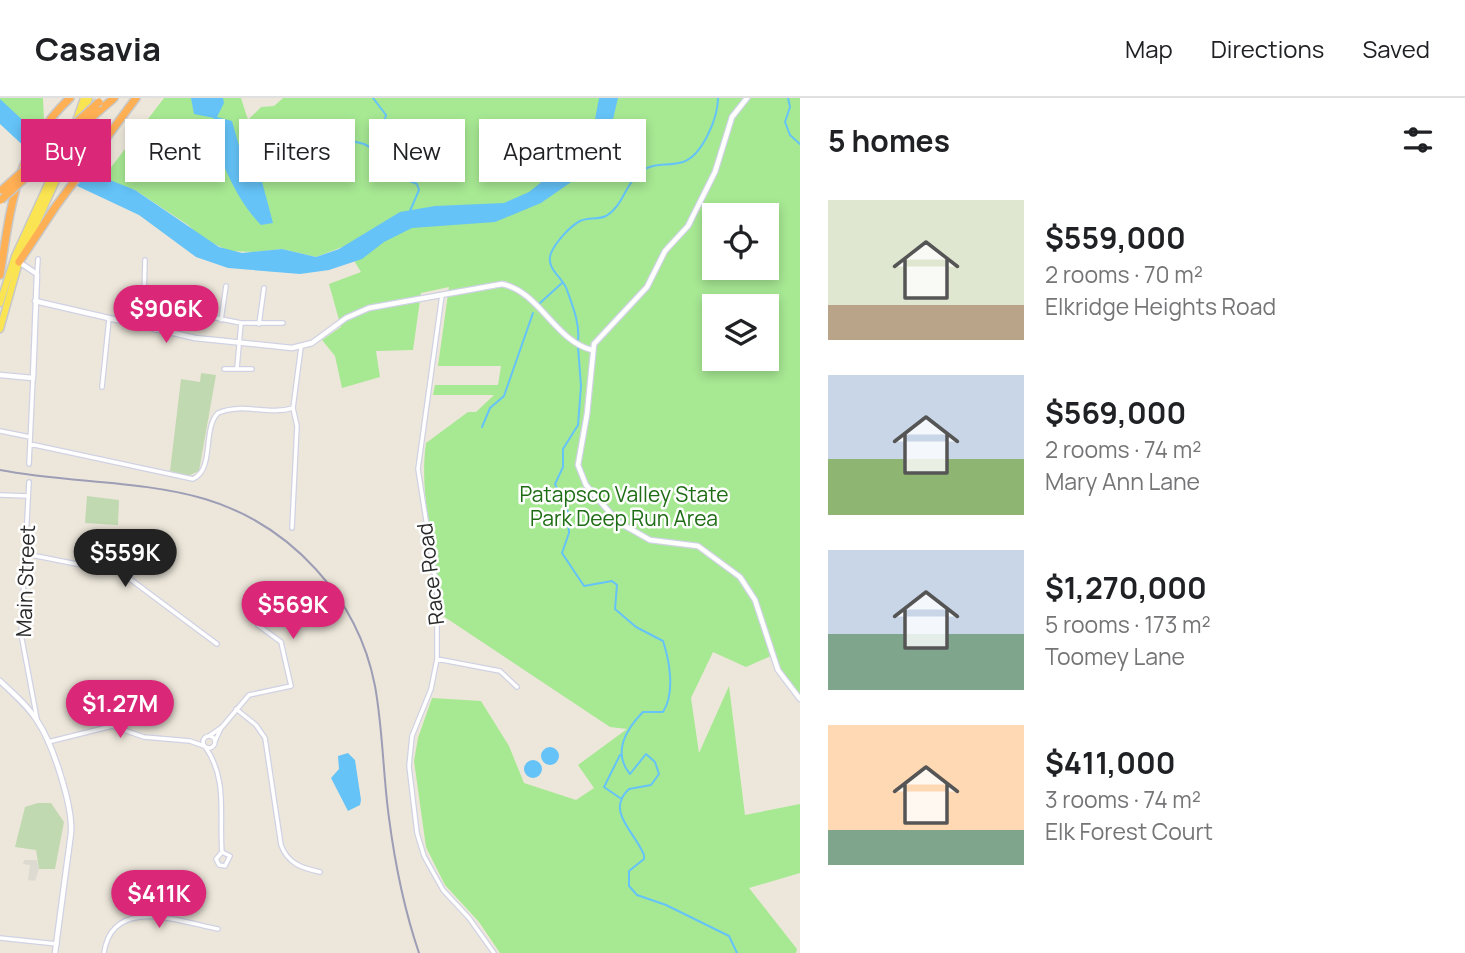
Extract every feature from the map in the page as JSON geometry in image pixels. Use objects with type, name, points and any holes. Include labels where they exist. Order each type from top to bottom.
[{"type":"highway","points":[[0,275],[22,165],[42,129],[70,98]]},
{"type":"highway","points":[[1,196],[114,98]]},
{"type":"highway","points":[[19,261],[136,98]]},
{"type":"highway","points":[[1,196],[101,100]]},
{"type":"main road","points":[[78,119],[84,98]]},
{"type":"main road","points":[[80,119],[89,98]]},
{"type":"main road","points":[[0,329],[19,261],[52,182]]},
{"type":"main road","points":[[0,303],[15,256],[52,182]]},
{"type":"street","points":[[747,98],[732,117],[715,172],[688,226],[666,251],[647,287],[598,338],[592,350],[587,414],[578,458],[586,485],[606,511],[632,531],[656,541],[692,544],[736,573],[755,600],[778,670],[800,699]]},
{"type":"street","points":[[29,464],[38,259]]},
{"type":"street","points":[[145,260],[144,297],[147,304],[241,323],[283,323]]},
{"type":"street","points":[[19,261],[37,274]]},
{"type":"street","points":[[35,301],[155,330],[239,344],[301,347],[358,312],[442,293],[496,285],[510,286],[575,343],[592,350]]},
{"type":"street","points":[[221,320],[226,286]]},
{"type":"street","points":[[259,324],[264,288]]},
{"type":"street","name":"Race Road","points":[[442,293],[418,469],[437,590],[437,659],[431,689],[409,748],[417,833],[438,883],[494,953]]},
{"type":"street","points":[[155,330],[161,307]]},
{"type":"street","points":[[102,387],[109,319]]},
{"type":"street","points":[[237,368],[241,323]]},
{"type":"street","points":[[292,528],[297,426],[293,408],[301,347]]},
{"type":"street","points":[[225,369],[252,369]]},
{"type":"street","points":[[0,375],[33,378]]},
{"type":"street","points":[[30,444],[193,479],[203,470],[211,424],[218,413],[240,407],[278,411],[293,408]]},
{"type":"street","points":[[0,431],[30,437]]},
{"type":"street","name":"Main Street","points":[[29,482],[21,644],[37,720]]},
{"type":"street","points":[[0,495],[28,496]]},
{"type":"street","points":[[26,554],[125,574],[218,644]]},
{"type":"street","points":[[222,852],[230,856],[225,866],[216,862],[222,852],[223,796],[214,760],[215,743],[222,727],[253,693],[291,685],[281,642],[258,625]]},
{"type":"street","points":[[437,659],[500,671],[517,687]]},
{"type":"street","points":[[0,681],[37,720],[48,743],[72,820],[55,953]]},
{"type":"street","points":[[236,709],[256,725],[265,738],[283,850],[294,864],[320,872]]},
{"type":"street","points":[[48,743],[112,726],[144,737],[190,741],[205,747],[214,760]]},
{"type":"street","points":[[190,741],[207,737],[222,727]]},
{"type":"street","points":[[207,737],[215,743]]},
{"type":"street","points":[[205,747],[207,737]]},
{"type":"street","points":[[205,747],[215,743]]},
{"type":"street","points":[[104,953],[111,932],[124,920],[138,915],[218,929]]},
{"type":"street","points":[[0,938],[57,944]]},
{"type":"green space","points":[[0,98],[43,98],[44,119],[0,122]]},
{"type":"green space","name":"Patapsco Valley State Park Deep Run Area","points":[[164,98],[241,98],[248,119],[239,119],[239,182],[355,182],[355,119],[249,119],[261,107],[274,106],[283,98],[800,98],[800,698],[782,675],[773,655],[746,667],[713,652],[691,698],[699,753],[729,686],[745,815],[800,804],[800,873],[749,888],[797,949],[796,953],[500,953],[479,922],[445,885],[426,847],[414,761],[418,738],[432,698],[481,701],[509,746],[524,783],[576,800],[594,788],[578,765],[627,729],[610,727],[443,616],[427,507],[424,464],[426,443],[468,412],[476,412],[494,395],[433,395],[435,385],[498,385],[501,366],[438,366],[449,287],[421,293],[413,350],[376,351],[380,377],[342,388],[335,356],[322,340],[341,327],[329,284],[361,272],[345,246],[316,257],[282,249],[229,251],[202,238],[188,225],[135,190],[111,182],[111,167],[125,149],[125,182],[225,182],[225,119],[148,119]]},
{"type":"green space","points":[[201,373],[216,375],[199,471],[188,476],[170,471],[181,379],[200,382]]},
{"type":"green space","points":[[87,496],[119,500],[118,525],[85,523]]},
{"type":"green space","points":[[51,803],[64,822],[55,869],[39,869],[36,850],[15,847],[25,807]]},
{"type":"shaded area","points":[[24,860],[37,860],[39,869],[35,881],[28,880],[30,865],[23,864]]},
{"type":"water","points":[[191,98],[223,98],[224,103],[217,117],[224,119],[194,114]]},
{"type":"water","points":[[599,98],[618,98],[613,119],[595,119]]},
{"type":"water","points":[[0,99],[22,119],[21,144],[0,124]]},
{"type":"water","points":[[225,119],[232,121],[239,146],[239,182],[262,182],[273,223],[261,225],[225,168]]},
{"type":"water","points":[[111,180],[135,190],[219,247],[242,253],[282,249],[316,257],[339,249],[400,212],[435,206],[504,203],[529,192],[541,182],[571,182],[541,203],[495,222],[412,228],[384,242],[362,259],[329,270],[300,274],[228,268],[196,257],[139,215],[69,182]]},
{"type":"water","points":[[550,747],[556,750],[559,756],[556,762],[550,765],[544,762],[541,756],[544,750]]},
{"type":"water","points":[[348,753],[355,760],[361,800],[360,805],[348,811],[331,778],[339,769],[338,756]]},
{"type":"water","points":[[533,760],[539,763],[542,769],[539,775],[533,778],[527,775],[524,769],[527,763]]},
{"type":"waterway","points":[[373,98],[386,115],[385,119]]},
{"type":"waterway","points":[[578,341],[577,322],[569,296],[565,285],[550,264],[553,249],[567,231],[580,221],[603,217],[611,212],[643,170],[683,162],[697,152],[708,134],[718,98]]},
{"type":"waterway","points":[[788,98],[790,107],[785,122],[790,135],[800,144]]},
{"type":"waterway","points":[[355,142],[393,160],[408,164],[405,179],[417,184],[419,190],[410,211]]},
{"type":"waterway","points":[[540,303],[562,283]]},
{"type":"waterway","points":[[482,427],[490,408],[504,396],[533,313]]},
{"type":"waterway","points":[[578,347],[581,386],[578,425],[563,449],[563,467],[555,484],[568,512],[569,533],[562,553],[584,586],[612,581],[617,585],[615,609],[636,627],[663,641],[669,668],[669,696],[663,712],[643,712],[631,726],[623,742],[622,758],[630,774],[646,754],[655,762],[659,774],[651,785],[629,789],[622,797],[620,805],[624,822],[644,855],[644,859],[629,871],[629,886],[637,895],[666,905],[729,936],[737,953]]},
{"type":"waterway","points":[[620,755],[604,787],[620,798]]},
{"type":"railway","points":[[0,470],[155,488],[205,499],[236,511],[265,527],[292,546],[316,569],[353,623],[375,686],[394,852],[404,903],[419,953]]}]
